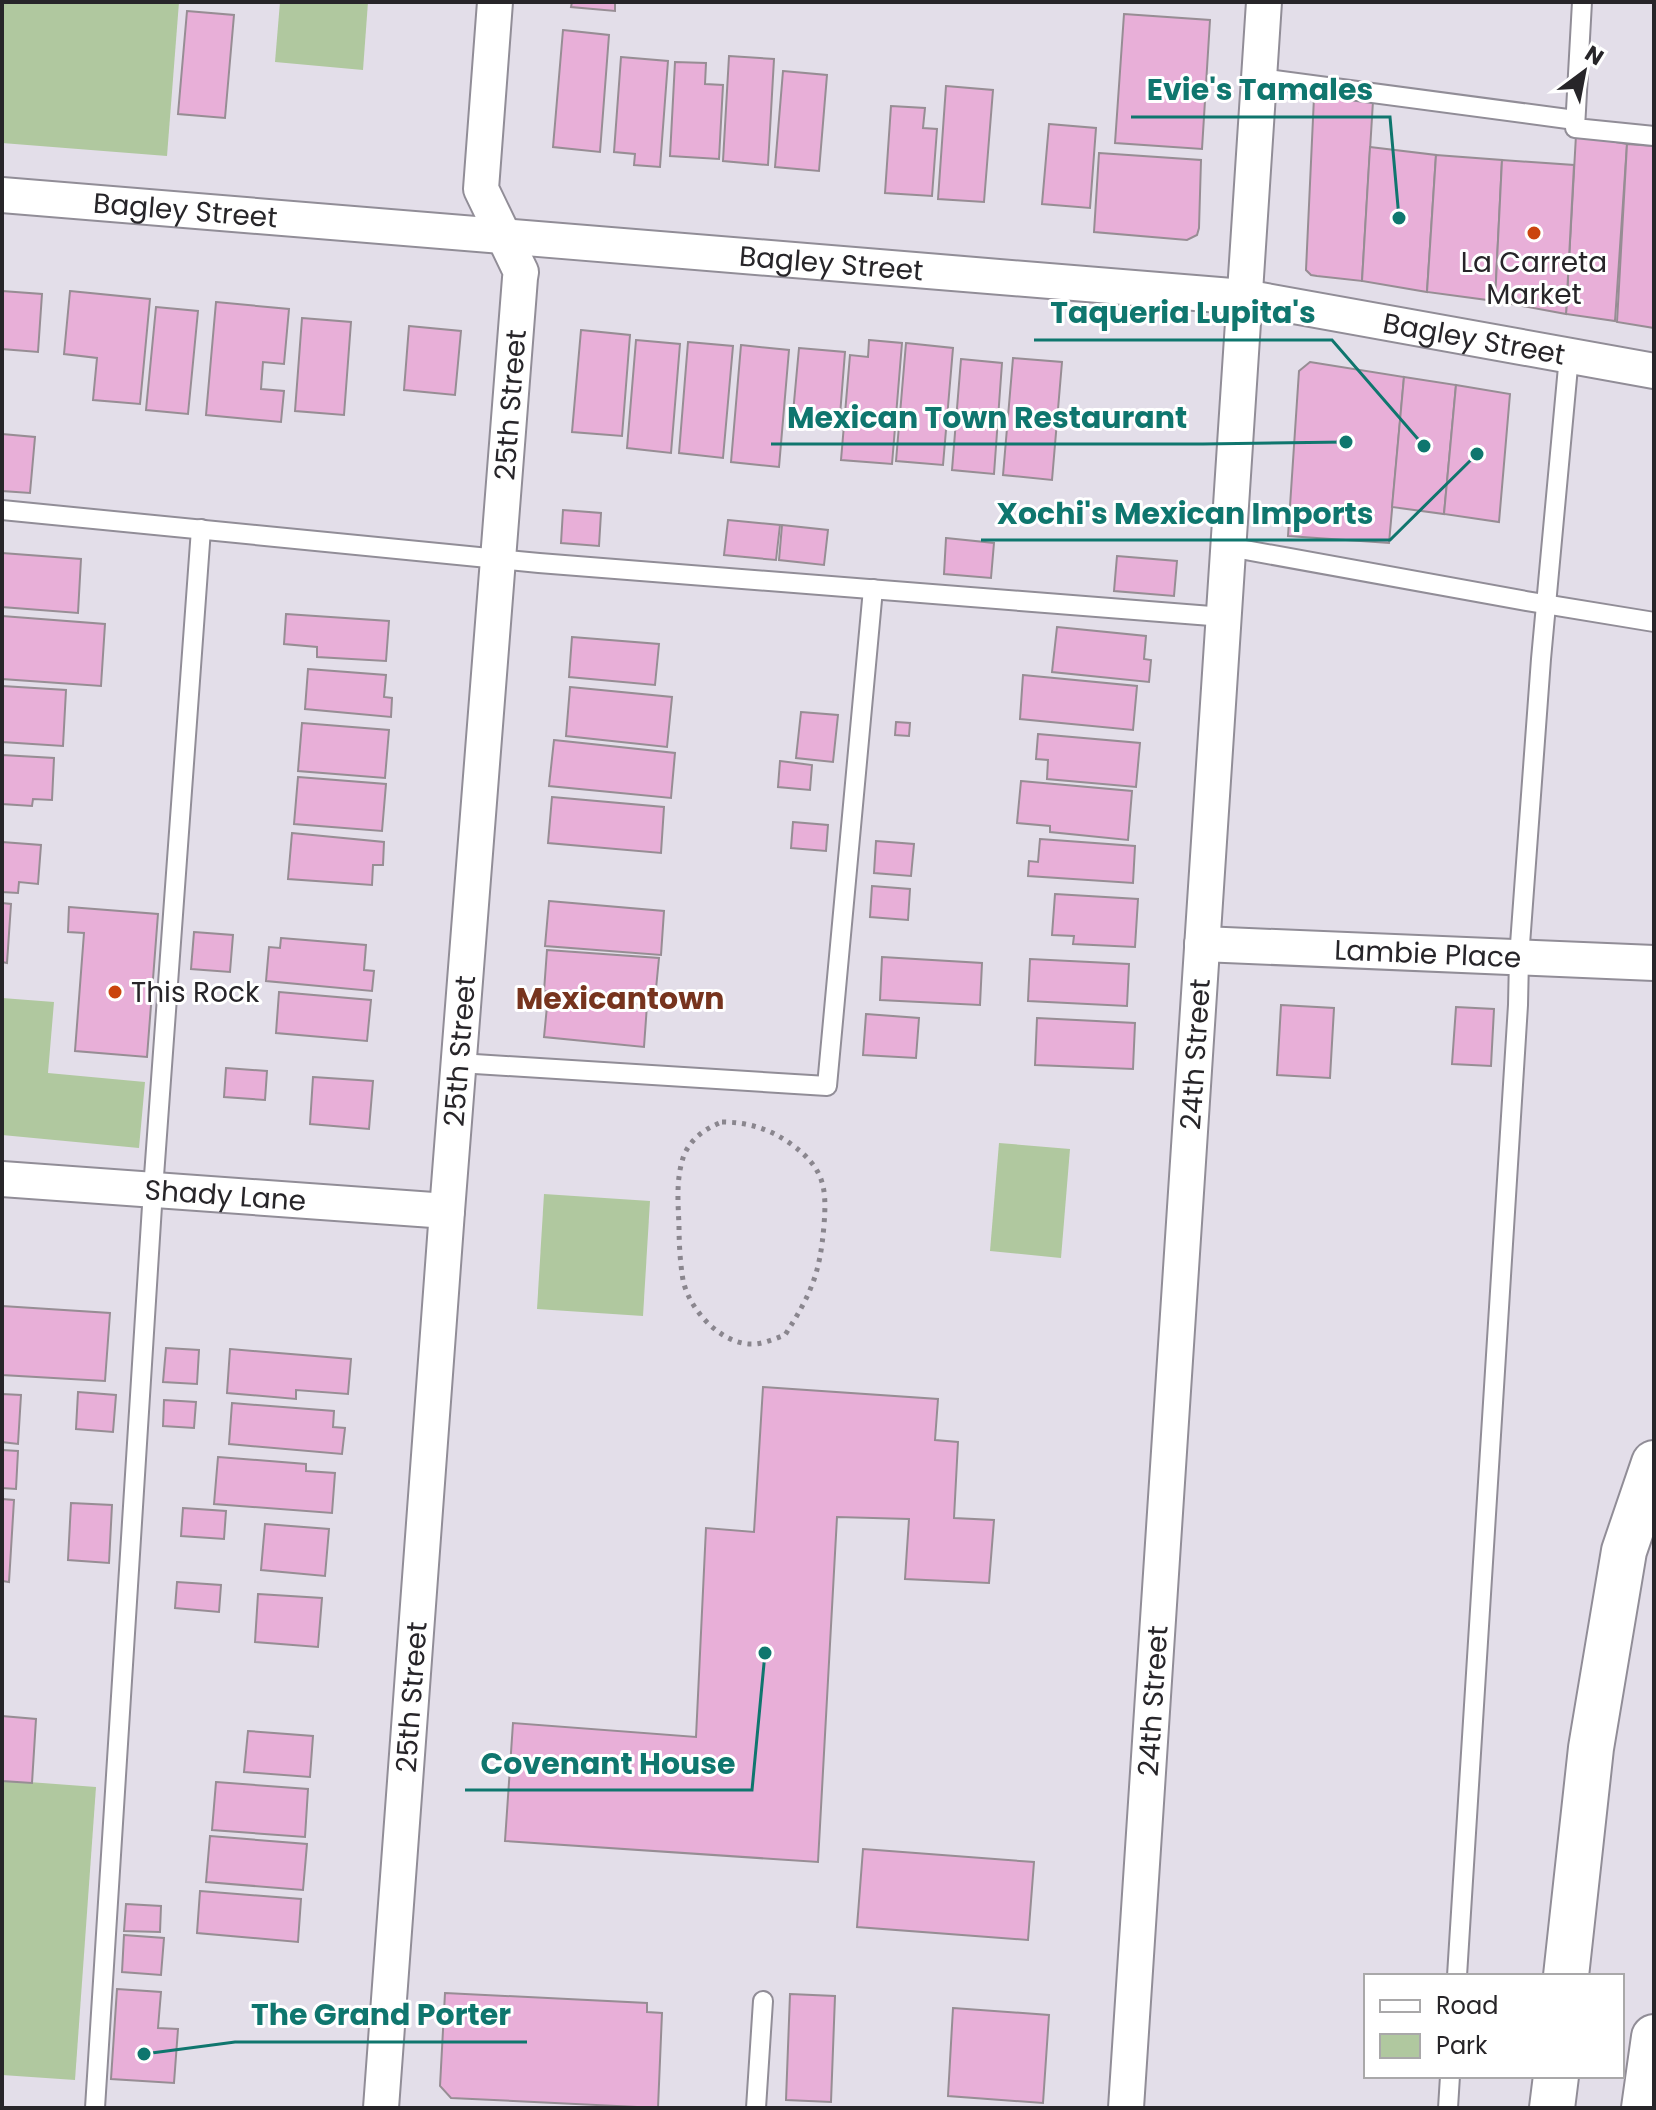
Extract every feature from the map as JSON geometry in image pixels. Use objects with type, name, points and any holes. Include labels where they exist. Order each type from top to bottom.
[{"type":"main road","points":[[1566,1974],[1591,1748],[1624,1551],[1654,1463]]},
{"type":"main road","points":[[1644,2108],[1654,2037]]},
{"type":"main road","points":[[1552,2108],[1556,2078]]},
{"type":"street","name":"25th Street","points":[[381,2108],[521,272],[481,189],[495,2]]},
{"type":"street","name":"24th Street","points":[[1126,2108],[1264,2]]},
{"type":"street","name":"Bagley Street","points":[[2,195],[1244,297],[1654,371]]},
{"type":"street","name":"Lambie Place","points":[[1202,944],[1654,963]]},
{"type":"street","name":"Shady Lane","points":[[2,1179],[447,1211]]},
{"type":"lane","points":[[1582,2],[1575,128],[1654,136]]},
{"type":"lane","points":[[1260,78],[1575,120]]},
{"type":"lane","points":[[1457,1974],[1519,958],[1569,356]]},
{"type":"lane","points":[[2,510],[498,559],[1224,617]]},
{"type":"lane","points":[[95,2108],[153,1190],[201,529]]},
{"type":"lane","points":[[1229,547],[1654,622]]},
{"type":"lane","points":[[459,1063],[827,1086],[873,589]]},
{"type":"lane","points":[[756,2108],[763,2001]]},
{"type":"lane","points":[[1448,2108],[1450,2078]]},
{"type":"path","points":[[722,1122],[744,1122],[784,1139],[808,1156],[819,1173],[826,1197],[818,1272],[809,1295],[785,1335],[750,1344],[730,1339],[714,1330],[696,1308],[683,1283],[679,1241],[678,1190],[683,1158],[691,1143],[706,1128],[722,1122]]},
{"type":"green space","points":[[2,2],[179,2],[167,156],[2,143]]},
{"type":"green space","points":[[280,2],[368,2],[363,70],[275,62]]},
{"type":"green space","points":[[2,998],[54,1002],[48,1073],[145,1082],[139,1148],[2,1135]]},
{"type":"green space","points":[[999,1143],[1070,1149],[1061,1258],[990,1251]]},
{"type":"green space","points":[[544,1194],[650,1201],[643,1316],[537,1309]]},
{"type":"green space","points":[[2,1780],[96,1787],[75,2080],[2,2075]]},
{"type":"building","points":[[572,2],[615,2],[615,11],[571,7]]},
{"type":"building","points":[[187,11],[234,15],[225,118],[178,114]]},
{"type":"building","points":[[1124,14],[1210,20],[1202,149],[1115,143]]},
{"type":"building","points":[[563,30],[609,35],[600,152],[553,147]]},
{"type":"building","points":[[729,56],[774,59],[768,165],[723,161]]},
{"type":"building","points":[[621,57],[668,61],[660,167],[634,165],[635,154],[614,152]]},
{"type":"building","points":[[675,62],[706,63],[705,84],[723,85],[719,159],[670,156]]},
{"type":"building","points":[[783,71],[827,75],[819,171],[775,167]]},
{"type":"building","points":[[946,86],[993,90],[984,202],[938,199]]},
{"type":"building","points":[[1314,97],[1373,101],[1362,281],[1311,275],[1306,270]]},
{"type":"building","points":[[891,106],[925,108],[923,128],[937,129],[932,196],[885,193]]},
{"type":"building","points":[[1049,124],[1096,128],[1090,208],[1042,204]]},
{"type":"building","points":[[1576,135],[1627,144],[1615,321],[1566,314]]},
{"type":"building","points":[[1627,144],[1654,146],[1654,328],[1617,322]]},
{"type":"building","points":[[1370,147],[1436,155],[1427,292],[1362,281]]},
{"type":"building","points":[[1099,153],[1201,160],[1197,235],[1187,240],[1094,232]]},
{"type":"building","points":[[1436,155],[1502,160],[1495,301],[1427,292]]},
{"type":"building","name":"La Carreta Market","points":[[1502,160],[1574,165],[1566,314],[1495,301]]},
{"type":"building","points":[[2,291],[42,294],[38,352],[2,349]]},
{"type":"building","points":[[70,291],[150,299],[140,404],[93,400],[97,358],[64,354]]},
{"type":"building","points":[[216,302],[289,309],[284,364],[263,362],[261,389],[284,391],[281,422],[206,415]]},
{"type":"building","points":[[156,307],[198,311],[188,414],[146,410]]},
{"type":"building","points":[[302,318],[351,322],[344,415],[295,411]]},
{"type":"building","points":[[409,326],[461,331],[455,395],[404,390]]},
{"type":"building","points":[[581,330],[630,335],[622,436],[572,432]]},
{"type":"building","points":[[636,340],[680,344],[671,453],[627,448]]},
{"type":"building","points":[[869,340],[902,343],[892,464],[841,460],[850,355],[868,357]]},
{"type":"building","points":[[688,342],[733,346],[723,458],[679,453]]},
{"type":"building","points":[[906,343],[953,348],[943,465],[896,461]]},
{"type":"building","points":[[741,345],[789,350],[779,467],[731,462]]},
{"type":"building","points":[[799,348],[845,352],[839,428],[792,424]]},
{"type":"building","points":[[1013,358],[1062,362],[1052,480],[1003,475]]},
{"type":"building","points":[[961,359],[1002,363],[994,474],[952,470]]},
{"type":"building","points":[[1310,362],[1404,377],[1389,543],[1288,536],[1299,371]]},
{"type":"building","points":[[1404,377],[1456,385],[1444,514],[1392,507]]},
{"type":"building","points":[[1456,385],[1510,394],[1499,522],[1444,514]]},
{"type":"building","points":[[2,434],[35,437],[30,493],[2,491]]},
{"type":"building","points":[[563,510],[601,513],[599,546],[561,543]]},
{"type":"building","points":[[728,520],[780,525],[776,560],[724,555]]},
{"type":"building","points":[[782,525],[828,530],[824,565],[779,560]]},
{"type":"building","points":[[946,538],[994,543],[991,578],[944,574]]},
{"type":"building","points":[[2,553],[81,559],[78,613],[2,607]]},
{"type":"building","points":[[1117,556],[1177,561],[1174,596],[1114,591]]},
{"type":"building","points":[[286,614],[389,621],[386,661],[317,657],[317,647],[284,644]]},
{"type":"building","points":[[2,616],[105,624],[101,686],[2,679]]},
{"type":"building","points":[[1057,627],[1146,636],[1144,659],[1151,660],[1149,682],[1052,672]]},
{"type":"building","points":[[572,637],[659,644],[655,685],[569,677]]},
{"type":"building","points":[[308,669],[386,675],[384,697],[392,698],[391,717],[305,709]]},
{"type":"building","points":[[1023,675],[1137,686],[1133,730],[1020,719]]},
{"type":"building","points":[[2,686],[66,690],[63,746],[2,742]]},
{"type":"building","points":[[570,687],[672,697],[667,747],[566,736]]},
{"type":"building","points":[[801,712],[838,715],[833,762],[796,758]]},
{"type":"building","points":[[896,722],[910,723],[909,736],[895,735]]},
{"type":"building","points":[[302,723],[389,730],[385,778],[298,771]]},
{"type":"building","points":[[1038,734],[1140,743],[1136,787],[1047,779],[1048,760],[1036,759]]},
{"type":"building","points":[[554,740],[675,753],[671,798],[549,786]]},
{"type":"building","points":[[2,755],[54,758],[52,800],[33,799],[32,806],[2,804]]},
{"type":"building","points":[[780,761],[812,765],[810,790],[778,787]]},
{"type":"building","points":[[298,777],[386,784],[382,831],[294,824]]},
{"type":"building","points":[[1021,781],[1132,791],[1128,840],[1050,832],[1050,826],[1017,823]]},
{"type":"building","points":[[552,797],[664,807],[661,853],[548,843]]},
{"type":"building","points":[[793,822],[828,825],[826,851],[791,848]]},
{"type":"building","points":[[292,833],[384,842],[383,865],[373,865],[372,885],[288,879]]},
{"type":"building","points":[[1040,839],[1135,846],[1133,883],[1028,876],[1029,861],[1038,862]]},
{"type":"building","points":[[876,841],[914,844],[911,876],[874,873]]},
{"type":"building","points":[[2,842],[41,845],[38,884],[19,882],[18,893],[2,892]]},
{"type":"building","points":[[872,886],[910,889],[908,920],[870,917]]},
{"type":"building","points":[[1055,894],[1138,899],[1135,947],[1073,944],[1074,936],[1052,935]]},
{"type":"building","points":[[549,901],[664,911],[661,955],[545,946]]},
{"type":"building","points":[[2,903],[11,904],[7,963],[2,962]]},
{"type":"building","name":"This Rock","points":[[69,907],[158,914],[147,1057],[75,1051],[84,933],[68,932]]},
{"type":"building","points":[[194,932],[233,935],[230,972],[191,969]]},
{"type":"building","points":[[281,938],[366,945],[364,970],[374,971],[372,991],[266,981],[269,947],[280,948]]},
{"type":"building","points":[[547,950],[659,958],[655,999],[544,991]]},
{"type":"building","points":[[882,957],[982,963],[980,1005],[880,1000]]},
{"type":"building","points":[[1030,959],[1129,964],[1127,1006],[1028,1001]]},
{"type":"building","points":[[279,992],[371,1000],[367,1041],[276,1033]]},
{"type":"building","points":[[548,996],[647,1005],[644,1047],[544,1037]]},
{"type":"building","points":[[1281,1005],[1334,1008],[1330,1078],[1277,1075]]},
{"type":"building","points":[[1456,1007],[1494,1009],[1491,1066],[1452,1064]]},
{"type":"building","points":[[866,1014],[919,1018],[916,1058],[863,1055]]},
{"type":"building","points":[[1037,1018],[1135,1023],[1133,1069],[1035,1065]]},
{"type":"building","points":[[226,1068],[267,1071],[265,1100],[224,1097]]},
{"type":"building","points":[[313,1077],[373,1081],[369,1129],[310,1124]]},
{"type":"building","points":[[2,1306],[110,1313],[105,1381],[2,1375]]},
{"type":"building","points":[[166,1348],[199,1350],[197,1384],[163,1382]]},
{"type":"building","points":[[230,1349],[351,1359],[348,1394],[296,1390],[296,1399],[227,1393]]},
{"type":"building","points":[[763,1387],[938,1399],[935,1440],[958,1442],[954,1518],[994,1520],[989,1583],[905,1579],[909,1519],[837,1517],[818,1862],[505,1841],[513,1723],[696,1737],[706,1528],[754,1532]]},
{"type":"building","points":[[78,1392],[116,1395],[113,1432],[76,1429]]},
{"type":"building","points":[[2,1394],[21,1395],[18,1444],[2,1442]]},
{"type":"building","points":[[164,1400],[196,1402],[194,1428],[163,1426]]},
{"type":"building","points":[[232,1403],[334,1411],[333,1427],[345,1428],[342,1454],[229,1444]]},
{"type":"building","points":[[2,1450],[18,1451],[16,1489],[2,1488]]},
{"type":"building","points":[[218,1457],[306,1464],[306,1471],[335,1473],[332,1513],[214,1504]]},
{"type":"building","points":[[2,1499],[14,1500],[9,1582],[2,1581]]},
{"type":"building","points":[[71,1503],[112,1505],[109,1563],[68,1560]]},
{"type":"building","points":[[183,1508],[226,1511],[224,1539],[181,1536]]},
{"type":"building","points":[[265,1524],[329,1529],[325,1576],[261,1570]]},
{"type":"building","points":[[177,1582],[221,1585],[219,1612],[175,1608]]},
{"type":"building","points":[[258,1594],[322,1598],[318,1647],[255,1642]]},
{"type":"building","points":[[2,1716],[36,1719],[32,1783],[2,1781]]},
{"type":"building","points":[[248,1731],[313,1736],[310,1777],[244,1772]]},
{"type":"building","points":[[216,1782],[308,1789],[305,1837],[212,1830]]},
{"type":"building","points":[[210,1836],[307,1844],[303,1890],[206,1882]]},
{"type":"building","points":[[863,1849],[1034,1862],[1028,1940],[857,1927]]},
{"type":"building","points":[[200,1891],[301,1899],[298,1942],[197,1933]]},
{"type":"building","points":[[126,1904],[161,1906],[160,1932],[124,1931]]},
{"type":"building","points":[[124,1935],[164,1938],[161,1975],[122,1972]]},
{"type":"building","points":[[117,1989],[161,1992],[158,2028],[178,2029],[174,2083],[111,2079]]},
{"type":"building","points":[[445,1993],[647,2003],[647,2012],[662,2013],[658,2108],[451,2098],[440,2086]]},
{"type":"building","points":[[790,1994],[835,1996],[831,2102],[786,2100]]},
{"type":"building","points":[[953,2008],[1049,2015],[1043,2103],[948,2096]]},
{"type":"place","name":"Evie's Tamales","points":[[1399,218]]},
{"type":"place","name":"La Carreta Market","points":[[1534,233]]},
{"type":"place","name":"Mexican Town Restaurant","points":[[1346,442]]},
{"type":"place","name":"Taqueria Lupita's","points":[[1424,446]]},
{"type":"place","name":"Xochi's Mexican Imports","points":[[1477,454]]},
{"type":"place","name":"This Rock","points":[[115,992]]},
{"type":"place","name":"Covenant House","points":[[765,1653]]},
{"type":"place","name":"The Grand Porter","points":[[144,2054]]},
{"type":"district","name":"Mexicantown","points":[[620,999]]}]
